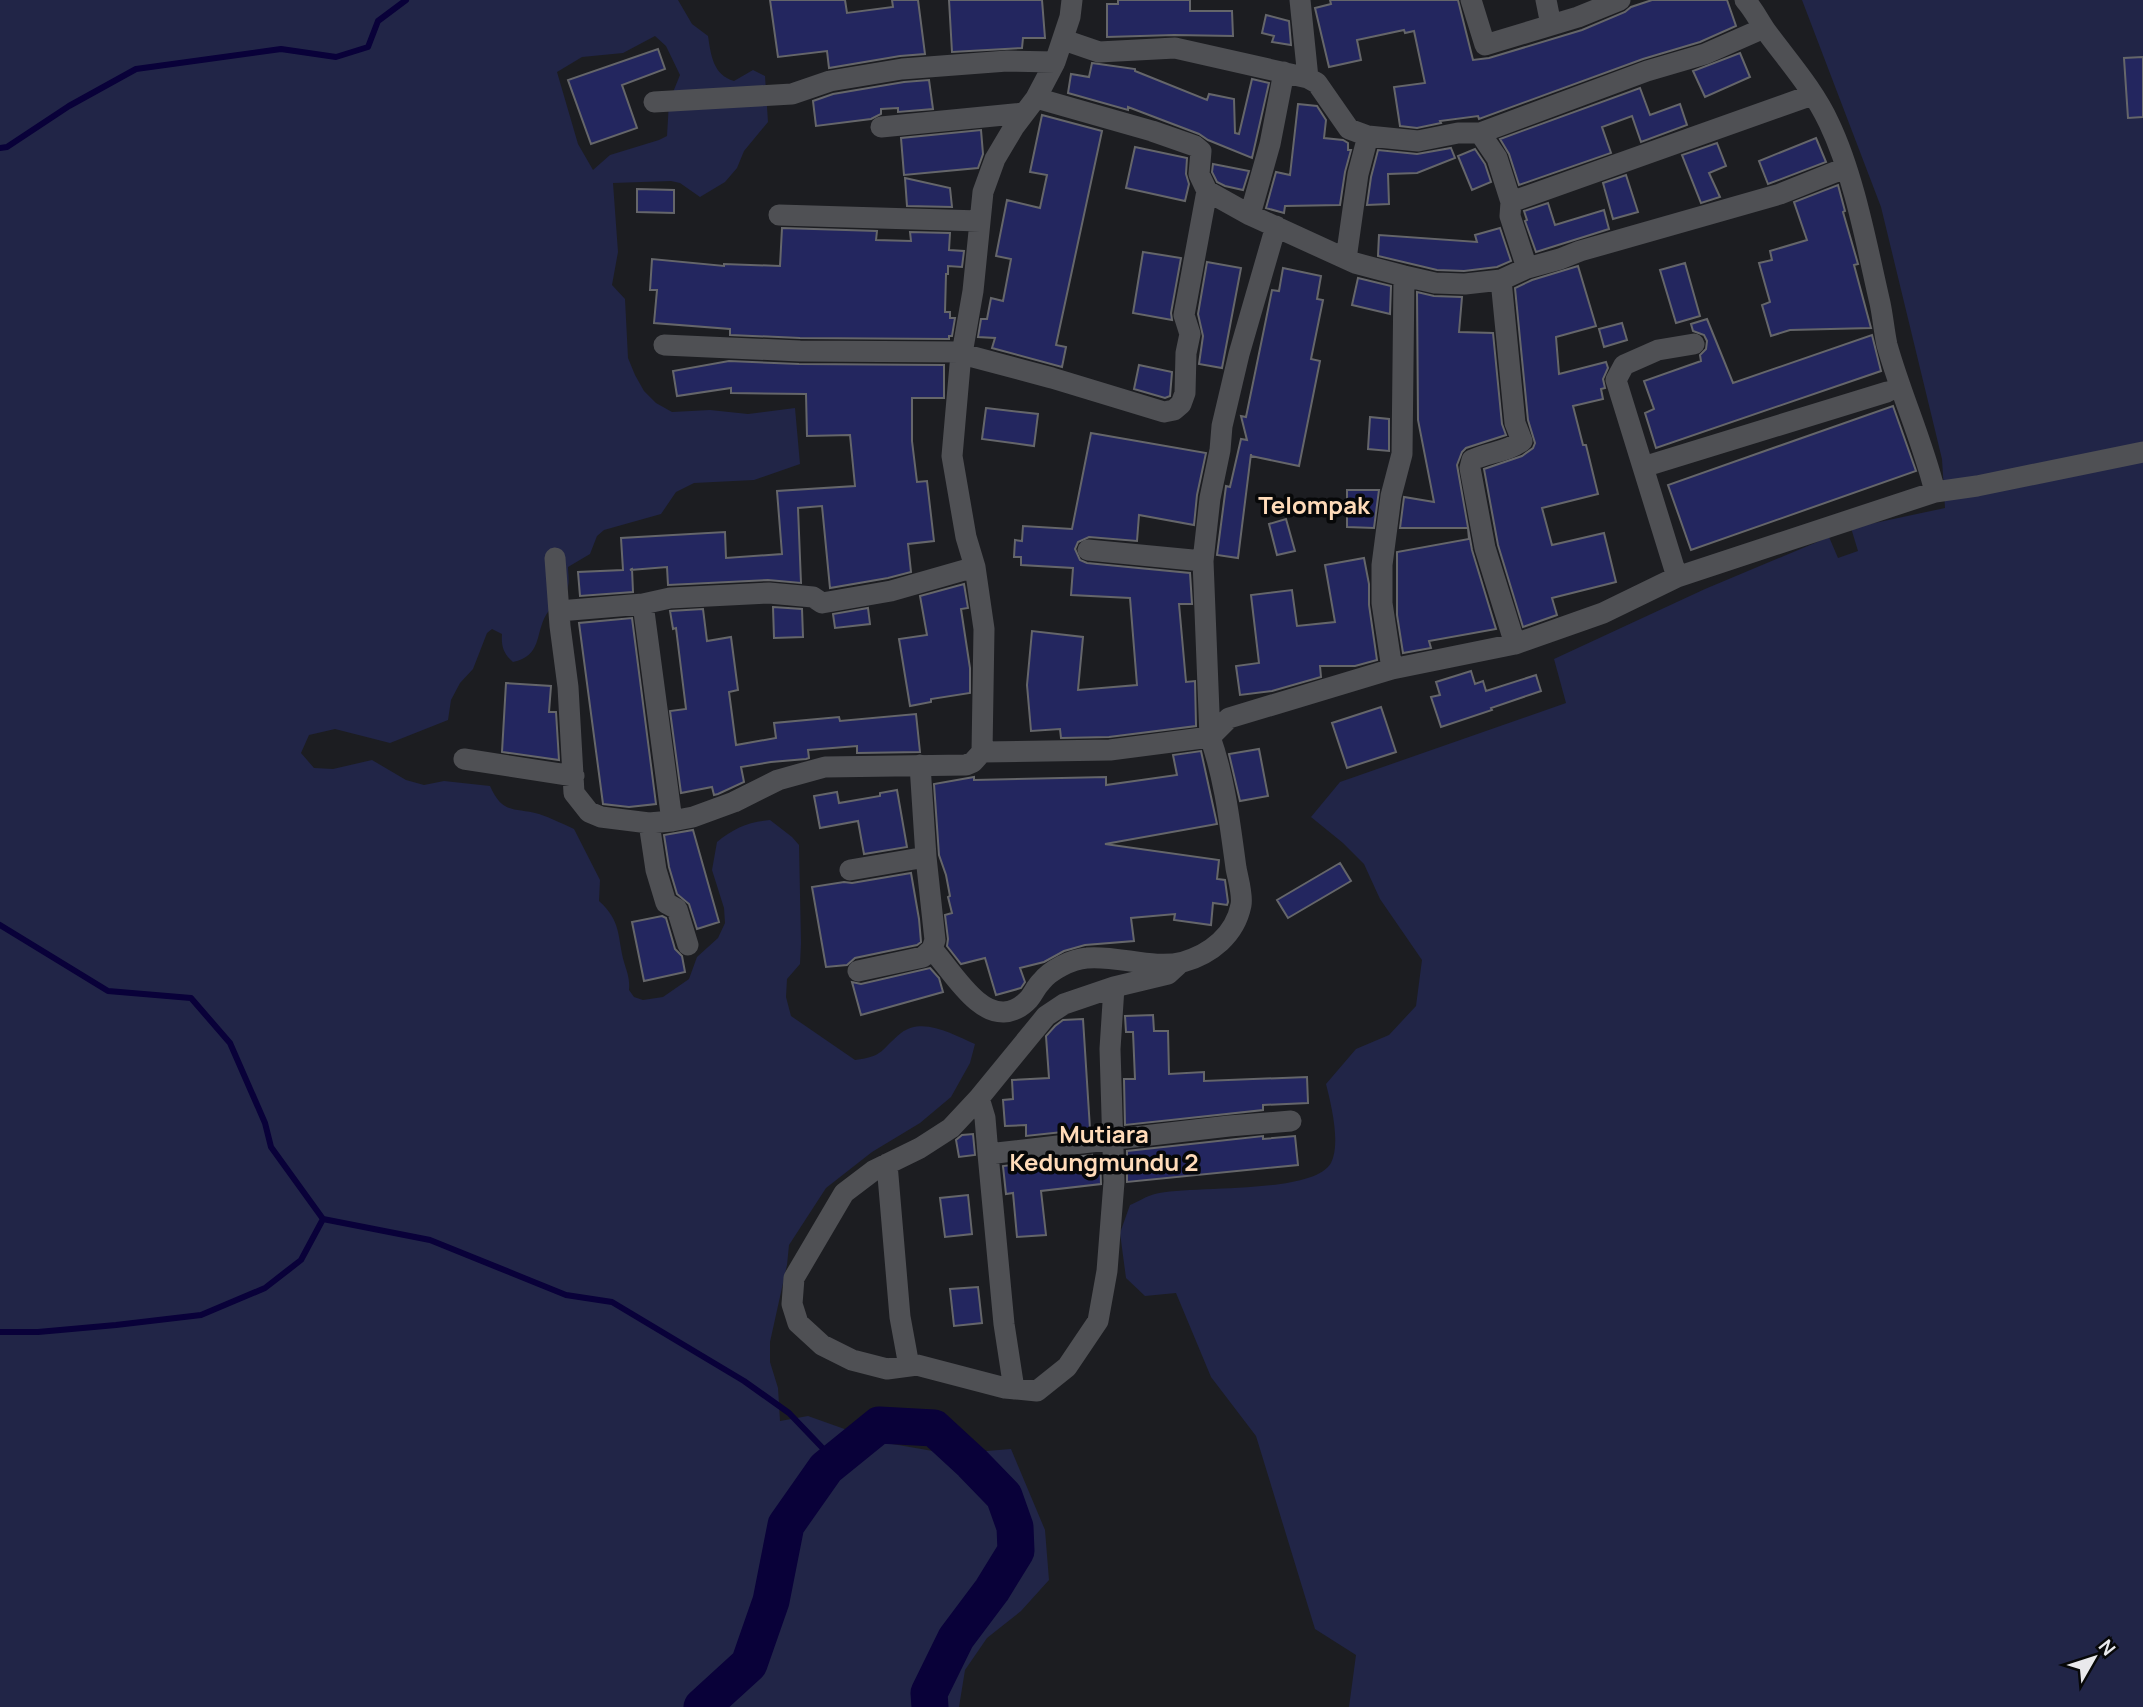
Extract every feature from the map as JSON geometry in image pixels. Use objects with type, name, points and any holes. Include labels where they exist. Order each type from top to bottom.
[{"type":"street","points":[[555,558],[568,687],[574,793],[589,812],[601,817],[649,823],[672,821],[693,817],[734,802],[778,780],[825,767],[966,765],[973,762],[982,752],[984,629],[953,456],[962,353],[973,291],[983,192],[995,159],[1055,62],[1070,17],[1072,0]]},
{"type":"street","points":[[1300,0],[1308,78]]},
{"type":"street","points":[[1471,0],[1485,45],[1620,0]]},
{"type":"street","points":[[1546,0],[1551,25]]},
{"type":"street","points":[[1745,0],[1756,12],[1763,28],[1812,94],[1829,123],[1845,168],[1881,306],[1886,340],[1935,492]]},
{"type":"street","points":[[1063,40],[1099,52],[1175,48],[1308,78],[1317,83],[1349,129],[1368,136],[1418,141],[1458,133],[1480,133],[1647,71],[1705,54],[1763,28]]},
{"type":"street","points":[[654,102],[792,94],[830,81],[902,69],[1007,61],[1055,62]]},
{"type":"street","points":[[1250,215],[1270,144],[1284,72]]},
{"type":"street","points":[[1511,202],[1812,94]]},
{"type":"street","points":[[881,127],[1030,105],[1152,131],[1195,146],[1201,151],[1199,174],[1208,191],[1250,215],[1346,259],[1435,283],[1465,284],[1501,280],[1527,268],[1580,251],[1780,194],[1845,168]]},
{"type":"street","points":[[1480,133],[1497,158],[1511,202],[1510,216],[1527,268]]},
{"type":"street","points":[[1346,259],[1358,174],[1368,136]]},
{"type":"street","points":[[664,345],[800,351],[962,353],[1164,412],[1174,410],[1181,404],[1185,393],[1186,353],[1190,334],[1184,315],[1208,191]]},
{"type":"street","points":[[779,215],[980,220]]},
{"type":"street","points":[[932,949],[976,1001],[1000,1013],[1018,1010],[1030,998],[1042,979],[1067,964],[1086,958],[1180,963],[1208,953],[1222,941],[1233,926],[1242,904],[1217,755],[1210,737],[1203,561],[1222,426],[1239,354],[1276,226]]},
{"type":"street","points":[[1392,669],[1382,603],[1382,565],[1391,496],[1402,454],[1404,276]]},
{"type":"street","points":[[1501,280],[1516,423],[1522,441],[1511,449],[1472,460],[1470,468],[1485,548],[1516,644]]},
{"type":"street","points":[[1677,577],[1616,380],[1624,365],[1658,350],[1694,344]]},
{"type":"street","points":[[1643,467],[1887,392]]},
{"type":"street","points":[[982,752],[1110,750],[1210,737],[1229,718],[1392,669],[1516,644],[1590,618],[1677,577],[1935,492],[2143,452]]},
{"type":"street","points":[[1088,550],[1203,561]]},
{"type":"street","points":[[559,611],[643,604],[670,598],[769,593],[813,597],[822,603],[891,591],[975,567]]},
{"type":"street","points":[[643,604],[672,821]]},
{"type":"street","points":[[464,760],[574,776]]},
{"type":"street","points":[[858,971],[923,957],[932,949],[935,940],[920,765]]},
{"type":"street","points":[[649,823],[654,860],[666,902],[677,909],[688,945]]},
{"type":"street","points":[[850,870],[926,857]]},
{"type":"street","points":[[1114,987],[1110,1049],[1114,1182],[1107,1271],[1098,1321],[1067,1367],[1037,1391],[1014,1389],[971,1381],[917,1364],[887,1369],[852,1360],[822,1345],[798,1323],[792,1304],[794,1278],[844,1193],[873,1171],[920,1148],[951,1128],[1046,1016],[1064,1004],[1114,987],[1168,974],[1180,963]]},
{"type":"street","points":[[979,1098],[985,1118],[1004,1324],[1014,1389]]},
{"type":"street","points":[[988,1154],[1291,1121]]},
{"type":"street","points":[[887,1164],[900,1317],[909,1366]]},
{"type":"shaded area","points":[[0,0],[678,0],[692,24],[708,36],[714,63],[722,74],[734,81],[753,70],[765,76],[768,122],[744,151],[737,168],[725,182],[700,197],[680,183],[671,181],[613,183],[618,252],[612,285],[625,299],[628,358],[644,391],[656,403],[672,412],[710,410],[748,414],[795,408],[800,464],[754,480],[694,483],[676,492],[661,514],[604,530],[597,536],[590,554],[568,567],[567,589],[546,615],[529,655],[513,662],[504,650],[502,634],[492,629],[487,633],[473,669],[460,683],[451,700],[448,720],[390,743],[335,729],[309,735],[301,753],[314,768],[333,769],[372,760],[406,780],[424,785],[444,781],[490,786],[505,806],[539,814],[574,829],[600,880],[599,901],[612,916],[618,930],[629,990],[634,997],[643,1000],[663,997],[689,979],[697,957],[718,938],[725,923],[724,908],[712,870],[717,842],[742,826],[770,820],[792,837],[799,845],[801,943],[800,964],[787,979],[786,997],[791,1016],[855,1060],[877,1054],[901,1033],[919,1026],[948,1032],[975,1044],[970,1063],[951,1097],[920,1123],[872,1152],[826,1188],[789,1245],[770,1342],[770,1362],[778,1388],[780,1421],[808,1416],[881,1442],[950,1454],[1011,1449],[1045,1530],[1049,1580],[1021,1611],[987,1638],[965,1670],[959,1707],[0,1707]],"holes":[[[655,36],[666,46],[680,75],[669,102],[667,136],[610,155],[593,170],[578,144],[557,72],[582,57],[623,53]]]},
{"type":"shaded area","points":[[1802,0],[2143,0],[2143,1707],[1349,1707],[1356,1655],[1315,1629],[1256,1436],[1211,1377],[1176,1293],[1145,1296],[1126,1278],[1120,1233],[1130,1205],[1152,1195],[1172,1191],[1277,1184],[1320,1173],[1331,1163],[1335,1145],[1326,1084],[1356,1049],[1389,1035],[1416,1006],[1422,960],[1380,899],[1364,864],[1311,817],[1340,782],[1566,703],[1554,659],[1705,589],[1829,537],[1838,558],[1858,551],[1851,528],[1945,508],[1942,459],[1881,207]]},
{"type":"building","points":[[770,0],[845,0],[847,13],[893,7],[892,0],[918,0],[925,54],[829,68],[827,51],[778,57]]},
{"type":"building","points":[[949,0],[1042,0],[1045,38],[1023,38],[1022,48],[952,52]]},
{"type":"building","points":[[1118,0],[1190,0],[1190,11],[1232,11],[1233,36],[1107,37],[1107,4],[1118,4]]},
{"type":"building","points":[[1330,0],[1458,0],[1473,60],[1489,58],[1582,30],[1652,0],[1727,0],[1736,26],[1700,42],[1643,59],[1479,119],[1478,116],[1440,121],[1441,123],[1417,128],[1400,126],[1394,87],[1425,83],[1414,31],[1405,33],[1404,30],[1357,40],[1361,60],[1329,67],[1315,8],[1331,4]]},
{"type":"building","points":[[1266,15],[1289,21],[1291,45],[1272,42],[1274,36],[1262,33]]},
{"type":"building","points":[[658,49],[665,69],[622,85],[637,128],[591,144],[568,80]]},
{"type":"building","points":[[1740,53],[1750,77],[1705,97],[1693,71]]},
{"type":"building","points":[[2143,57],[2143,117],[2128,118],[2124,58]]},
{"type":"building","points":[[1092,63],[1135,69],[1207,100],[1209,94],[1234,99],[1235,133],[1239,134],[1252,79],[1269,83],[1252,158],[1128,107],[1128,110],[1068,93],[1071,74],[1089,77]]},
{"type":"building","points":[[929,80],[933,109],[898,112],[898,108],[881,109],[881,114],[871,119],[816,126],[813,101],[833,94]]},
{"type":"building","points":[[1640,88],[1650,115],[1680,104],[1687,125],[1641,142],[1632,116],[1602,127],[1611,153],[1519,185],[1509,154],[1500,139]]},
{"type":"building","points":[[1298,104],[1317,106],[1326,120],[1324,138],[1343,140],[1348,143],[1348,150],[1351,150],[1340,205],[1285,206],[1284,213],[1266,208],[1276,172],[1290,175]]},
{"type":"building","points":[[1042,115],[1102,131],[1056,345],[1066,347],[1062,367],[992,348],[995,338],[978,337],[981,319],[987,319],[991,298],[1003,301],[1011,259],[996,256],[1007,200],[1040,208],[1047,175],[1030,172]]},
{"type":"building","points":[[981,130],[983,154],[978,168],[904,175],[901,138]]},
{"type":"building","points":[[1816,138],[1826,162],[1768,184],[1759,161]]},
{"type":"building","points":[[1717,143],[1726,166],[1709,173],[1720,197],[1701,203],[1682,155]]},
{"type":"building","points":[[1135,147],[1187,158],[1186,174],[1189,184],[1185,201],[1126,188]]},
{"type":"building","points":[[1451,148],[1455,158],[1417,173],[1388,174],[1389,204],[1367,205],[1378,150],[1417,154]]},
{"type":"building","points":[[1475,149],[1485,164],[1491,182],[1472,190],[1458,156]]},
{"type":"building","points":[[1213,164],[1249,171],[1243,190],[1217,182],[1212,172]]},
{"type":"building","points":[[1626,175],[1638,212],[1613,219],[1603,183]]},
{"type":"building","points":[[905,178],[950,188],[952,207],[907,206]]},
{"type":"building","points":[[1838,185],[1858,264],[1854,265],[1871,328],[1790,330],[1771,336],[1762,305],[1770,302],[1759,263],[1772,260],[1770,251],[1807,240],[1794,202]]},
{"type":"building","points":[[637,189],[674,190],[674,213],[637,212]]},
{"type":"building","points":[[1548,203],[1555,225],[1604,210],[1609,229],[1536,252],[1524,211]]},
{"type":"building","points":[[782,228],[877,231],[876,240],[911,241],[910,232],[950,233],[949,250],[964,251],[962,267],[948,266],[946,274],[945,312],[950,312],[950,318],[955,318],[952,336],[949,336],[949,339],[730,335],[730,329],[654,323],[657,290],[650,290],[652,259],[724,266],[780,266]]},
{"type":"building","points":[[1500,228],[1511,261],[1497,267],[1464,271],[1437,270],[1378,256],[1379,235],[1477,242],[1475,235]]},
{"type":"building","points":[[1143,252],[1181,258],[1172,320],[1133,313]]},
{"type":"building","points":[[1207,262],[1241,268],[1222,368],[1199,364],[1203,336],[1198,314]]},
{"type":"building","points":[[1685,263],[1700,316],[1676,323],[1660,270]]},
{"type":"building","points":[[1578,266],[1596,326],[1556,337],[1559,374],[1606,362],[1608,368],[1603,379],[1605,388],[1601,389],[1603,399],[1573,406],[1598,494],[1542,508],[1552,545],[1604,533],[1616,582],[1552,598],[1557,615],[1523,627],[1498,545],[1484,469],[1522,456],[1533,448],[1535,443],[1528,420],[1515,288]]},
{"type":"building","points":[[1283,268],[1321,276],[1317,299],[1323,300],[1311,359],[1320,361],[1299,466],[1251,454],[1238,558],[1217,555],[1226,486],[1230,487],[1241,439],[1247,440],[1241,416],[1246,417],[1272,290],[1279,291]]},
{"type":"building","points":[[1358,278],[1391,286],[1390,314],[1352,305]]},
{"type":"building","points":[[1417,292],[1462,297],[1459,332],[1493,333],[1502,424],[1506,435],[1466,448],[1457,465],[1472,550],[1496,629],[1429,641],[1431,648],[1403,653],[1397,615],[1397,552],[1469,539],[1468,528],[1400,528],[1404,497],[1434,502],[1418,420]]},
{"type":"building","points":[[1707,319],[1733,383],[1872,335],[1881,371],[1656,448],[1645,413],[1654,409],[1644,381],[1701,361],[1700,355],[1706,349],[1707,341],[1704,335],[1693,331],[1691,324]]},
{"type":"building","points":[[1622,323],[1627,340],[1604,347],[1599,329]]},
{"type":"building","points":[[729,361],[944,365],[944,398],[912,398],[912,441],[917,482],[927,481],[934,541],[908,544],[911,572],[830,588],[822,506],[798,508],[801,583],[768,580],[668,585],[667,567],[632,570],[633,592],[580,596],[578,572],[623,570],[621,538],[725,532],[726,558],[782,554],[777,491],[855,486],[850,435],[807,436],[806,394],[731,393],[731,388],[677,396],[673,371]]},
{"type":"building","points":[[1139,365],[1172,372],[1170,396],[1165,398],[1134,389]]},
{"type":"building","points":[[1893,406],[1916,471],[1691,550],[1668,485]]},
{"type":"building","points":[[986,408],[1038,414],[1034,446],[982,439]]},
{"type":"building","points":[[1370,417],[1389,419],[1389,451],[1368,449]]},
{"type":"building","points":[[1091,433],[1206,453],[1194,525],[1139,515],[1137,541],[1089,537],[1078,542],[1075,549],[1080,560],[1087,563],[1190,573],[1192,604],[1179,604],[1186,682],[1195,681],[1196,726],[1109,737],[1061,738],[1060,729],[1031,731],[1027,685],[1032,631],[1083,637],[1078,690],[1137,685],[1130,598],[1071,595],[1073,568],[1021,565],[1021,557],[1014,557],[1015,540],[1022,541],[1023,526],[1072,529]]},
{"type":"building","points":[[1347,490],[1379,490],[1374,528],[1347,527]]},
{"type":"building","points":[[1286,519],[1295,551],[1277,555],[1269,524]]},
{"type":"building","points":[[1364,558],[1377,660],[1355,666],[1320,666],[1321,677],[1272,691],[1240,695],[1236,666],[1259,663],[1251,595],[1292,590],[1297,626],[1335,622],[1325,565]]},
{"type":"building","points":[[964,584],[968,608],[961,609],[970,668],[970,693],[931,699],[931,702],[910,706],[899,639],[927,635],[920,596]]},
{"type":"building","points":[[773,607],[802,609],[803,637],[774,638]]},
{"type":"building","points":[[868,608],[870,624],[835,628],[833,614]]},
{"type":"building","points":[[703,609],[707,641],[731,637],[738,690],[729,692],[736,745],[776,738],[774,723],[839,717],[840,721],[916,714],[920,752],[857,753],[857,746],[808,750],[809,758],[806,759],[741,767],[744,782],[718,794],[714,795],[712,787],[681,793],[670,711],[686,709],[676,628],[673,629],[670,611]]},
{"type":"building","points":[[632,618],[656,804],[629,807],[603,804],[579,623]]},
{"type":"building","points":[[1471,671],[1475,684],[1483,681],[1486,691],[1536,675],[1541,691],[1441,727],[1431,697],[1440,695],[1436,682]]},
{"type":"building","points":[[506,683],[551,686],[549,712],[556,712],[559,760],[502,752]]},
{"type":"building","points":[[1381,707],[1396,752],[1347,768],[1332,723]]},
{"type":"building","points":[[1259,749],[1268,796],[1240,801],[1229,754]]},
{"type":"building","points":[[1201,751],[1217,824],[1105,844],[1219,860],[1217,879],[1225,880],[1228,902],[1227,905],[1213,903],[1211,925],[1174,920],[1175,914],[1131,918],[1134,941],[1085,945],[1064,951],[1044,962],[1020,968],[1025,982],[1021,988],[996,995],[985,958],[961,964],[947,946],[945,915],[952,913],[946,875],[939,855],[934,784],[974,777],[974,780],[1106,777],[1106,785],[1177,775],[1173,755]]},
{"type":"building","points":[[897,790],[907,847],[864,854],[858,821],[820,828],[814,796],[837,792],[839,803],[880,796],[880,793]]},
{"type":"building","points":[[693,830],[719,922],[697,929],[689,904],[677,894],[664,835]]},
{"type":"building","points":[[1340,863],[1351,881],[1288,918],[1277,900]]},
{"type":"building","points":[[911,873],[921,942],[855,958],[847,965],[826,967],[812,887]]},
{"type":"building","points":[[662,916],[666,918],[675,949],[682,956],[685,972],[644,981],[632,922]]},
{"type":"building","points":[[930,968],[939,978],[943,992],[861,1015],[852,982],[861,984]]},
{"type":"building","points":[[1153,1015],[1154,1031],[1168,1031],[1169,1074],[1204,1072],[1204,1081],[1307,1077],[1308,1103],[1263,1105],[1263,1110],[1125,1125],[1124,1079],[1135,1079],[1133,1032],[1126,1032],[1125,1016]]},
{"type":"building","points":[[1083,1019],[1090,1129],[1026,1136],[1026,1125],[1005,1126],[1003,1100],[1013,1099],[1012,1080],[1049,1078],[1046,1036],[1063,1020]]},
{"type":"building","points":[[973,1134],[975,1155],[959,1157],[956,1140],[962,1135]]},
{"type":"building","points":[[1263,1136],[1263,1139],[1295,1136],[1298,1165],[1127,1182],[1127,1151]]},
{"type":"building","points":[[1100,1156],[1101,1184],[1041,1191],[1046,1235],[1017,1237],[1013,1193],[1006,1194],[1003,1166]]},
{"type":"building","points":[[968,1195],[972,1234],[945,1237],[940,1198]]},
{"type":"building","points":[[978,1287],[982,1323],[954,1326],[950,1289]]},
{"type":"waterway","points":[[0,148],[7,147],[69,106],[136,69],[281,49],[336,57],[368,47],[378,21],[406,0]]},
{"type":"waterway","points":[[0,925],[108,991],[191,998],[230,1043],[265,1123],[271,1147],[323,1219],[430,1240],[566,1295],[612,1302],[744,1381],[789,1413],[834,1460]]},
{"type":"waterway","points":[[0,1332],[38,1332],[201,1315],[265,1288],[301,1260],[323,1219]]},
{"type":"waterway","points":[[702,1707],[749,1664],[771,1601],[786,1525],[826,1468],[879,1425],[934,1428],[1004,1496],[1015,1527],[1016,1551],[992,1590],[956,1638],[929,1693],[930,1707]]},
{"type":"district","name":"Telompak","points":[[1314,506]]},
{"type":"district","name":"Mutiara Kedungmundu 2","points":[[1104,1149]]}]
